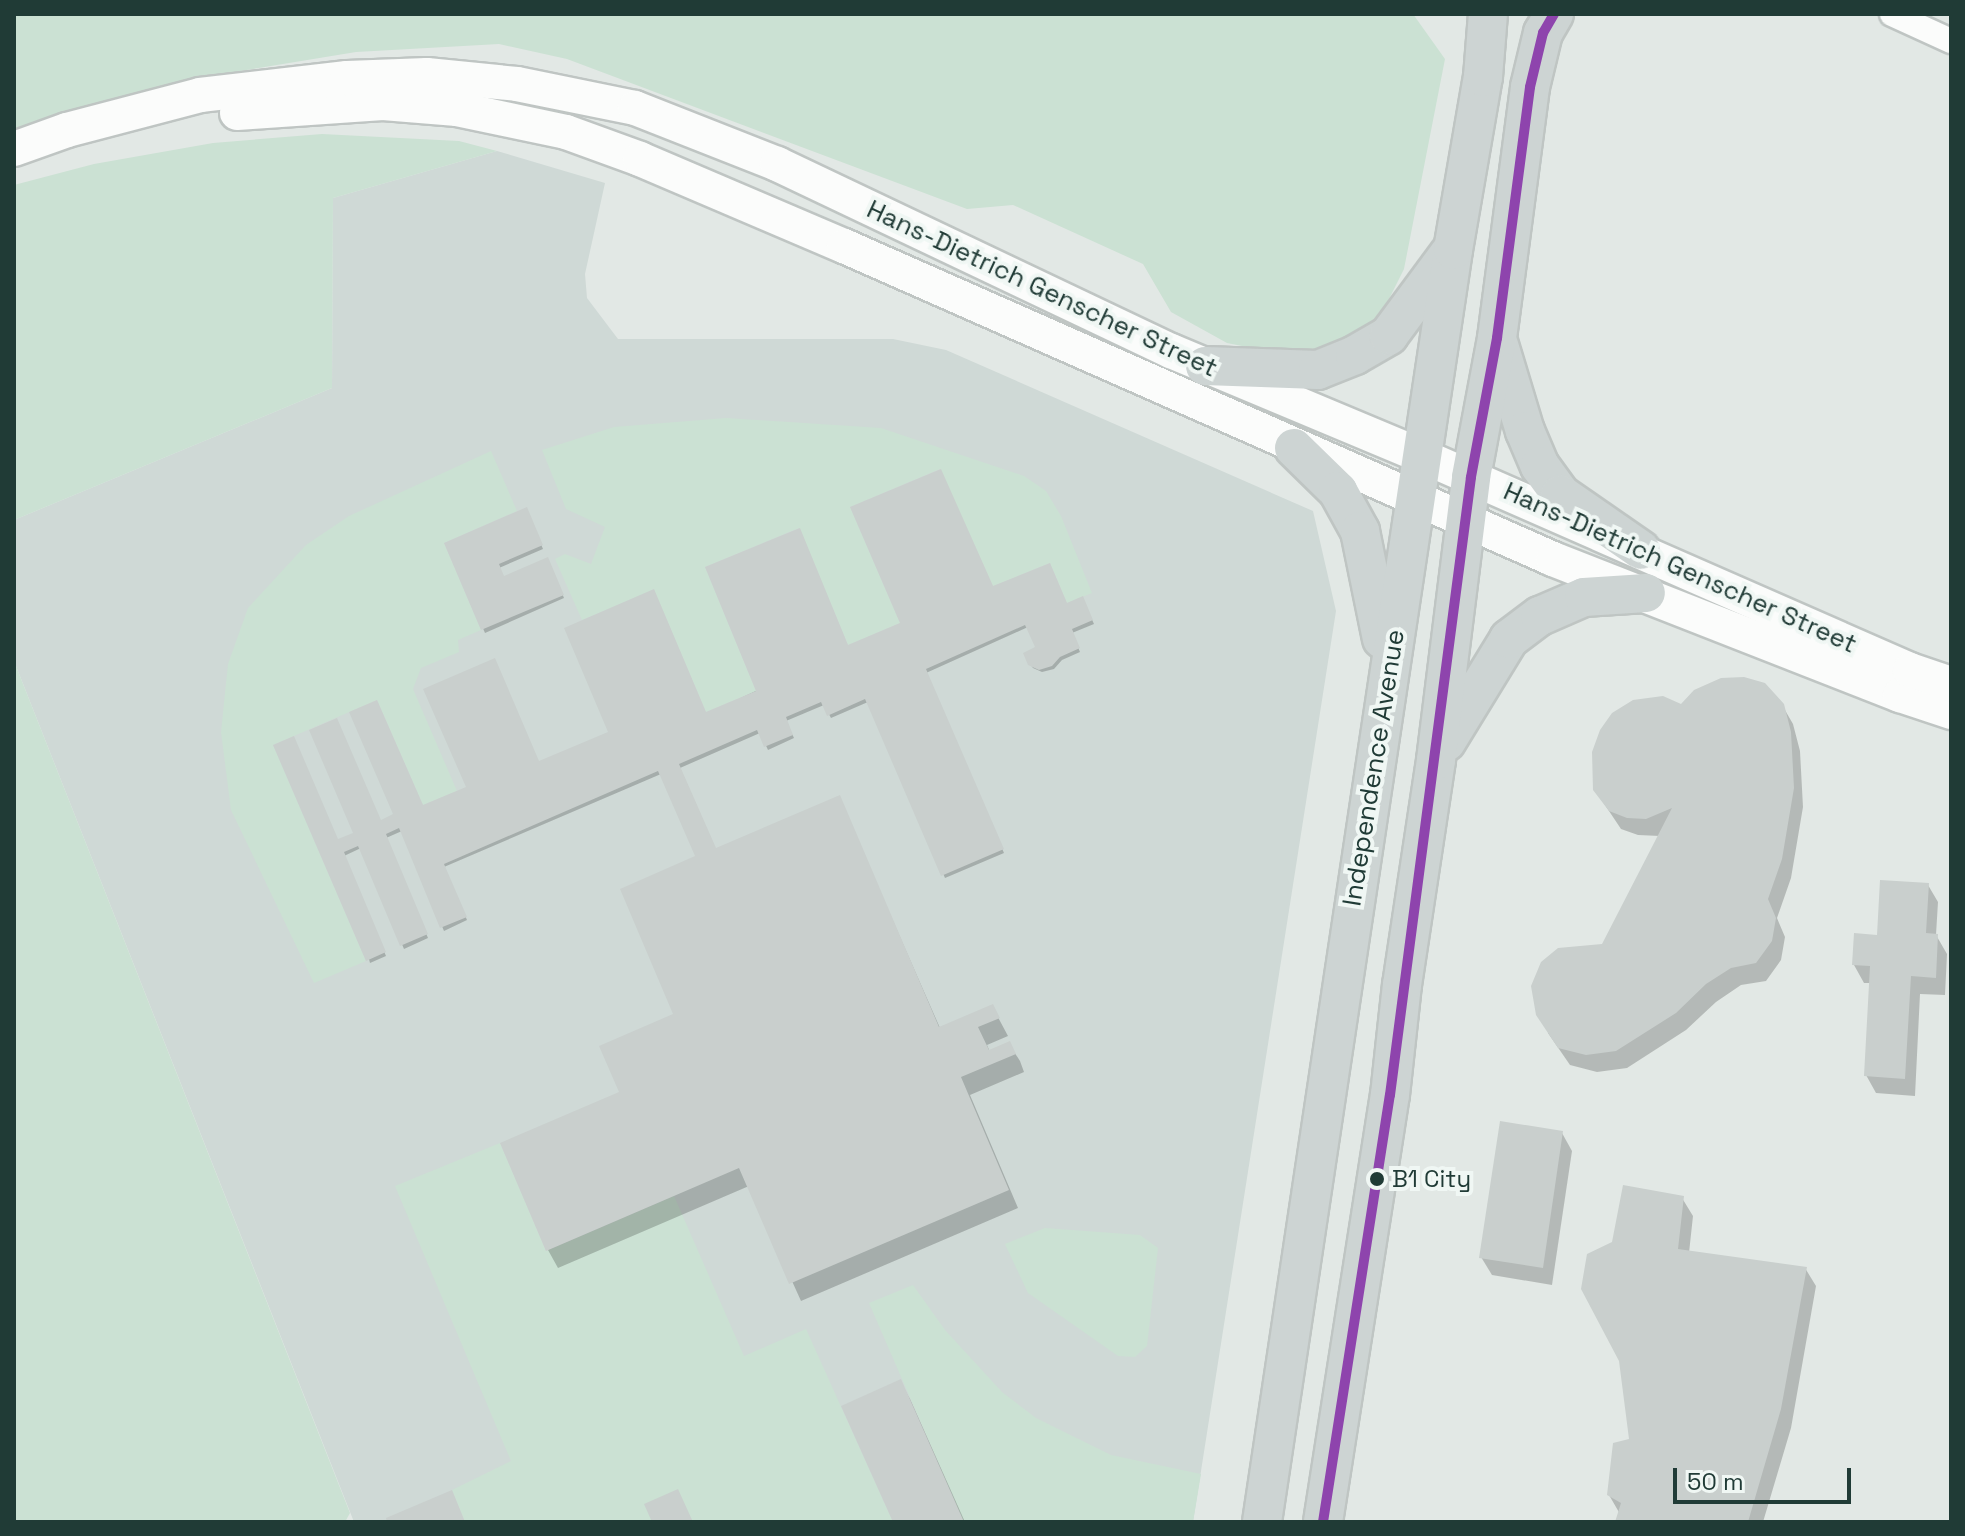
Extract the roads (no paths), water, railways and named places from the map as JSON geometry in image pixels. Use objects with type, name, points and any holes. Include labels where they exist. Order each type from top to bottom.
[{"type":"main road","points":[[1466,14],[1476,117]]},
{"type":"main road","name":"Independence Avenue","points":[[1262,1522],[1387,677],[1476,117],[1488,14]]},
{"type":"main road","points":[[1323,1522],[1387,1110],[1402,985],[1436,760],[1471,477],[1497,338],[1530,87],[1543,33],[1554,14]]},
{"type":"main road","points":[[1205,366],[1318,370],[1355,355],[1389,335],[1453,250]]},
{"type":"main road","points":[[1497,338],[1525,431],[1540,466],[1560,494],[1641,550]]},
{"type":"main road","points":[[1294,448],[1338,491],[1360,531],[1373,583],[1387,677]]},
{"type":"main road","points":[[1436,760],[1470,697],[1509,639],[1540,616],[1584,597],[1646,593]]},
{"type":"street","points":[[1892,14],[1951,41]]},
{"type":"street","name":"Hans-Dietrich Genscher Street","points":[[14,149],[97,121],[200,95],[347,78],[427,75],[517,84],[589,96],[635,108],[777,164],[1205,366],[1641,550],[1910,670],[1951,684]]},
{"type":"street","name":"Hans-Dietrich Genscher Street","points":[[97,121],[383,103],[457,109],[566,132],[829,240],[1294,448],[1416,497],[1553,559],[1900,695],[1951,712]]},
{"type":"place","name":"B1 City","points":[[1377,1179]]}]
